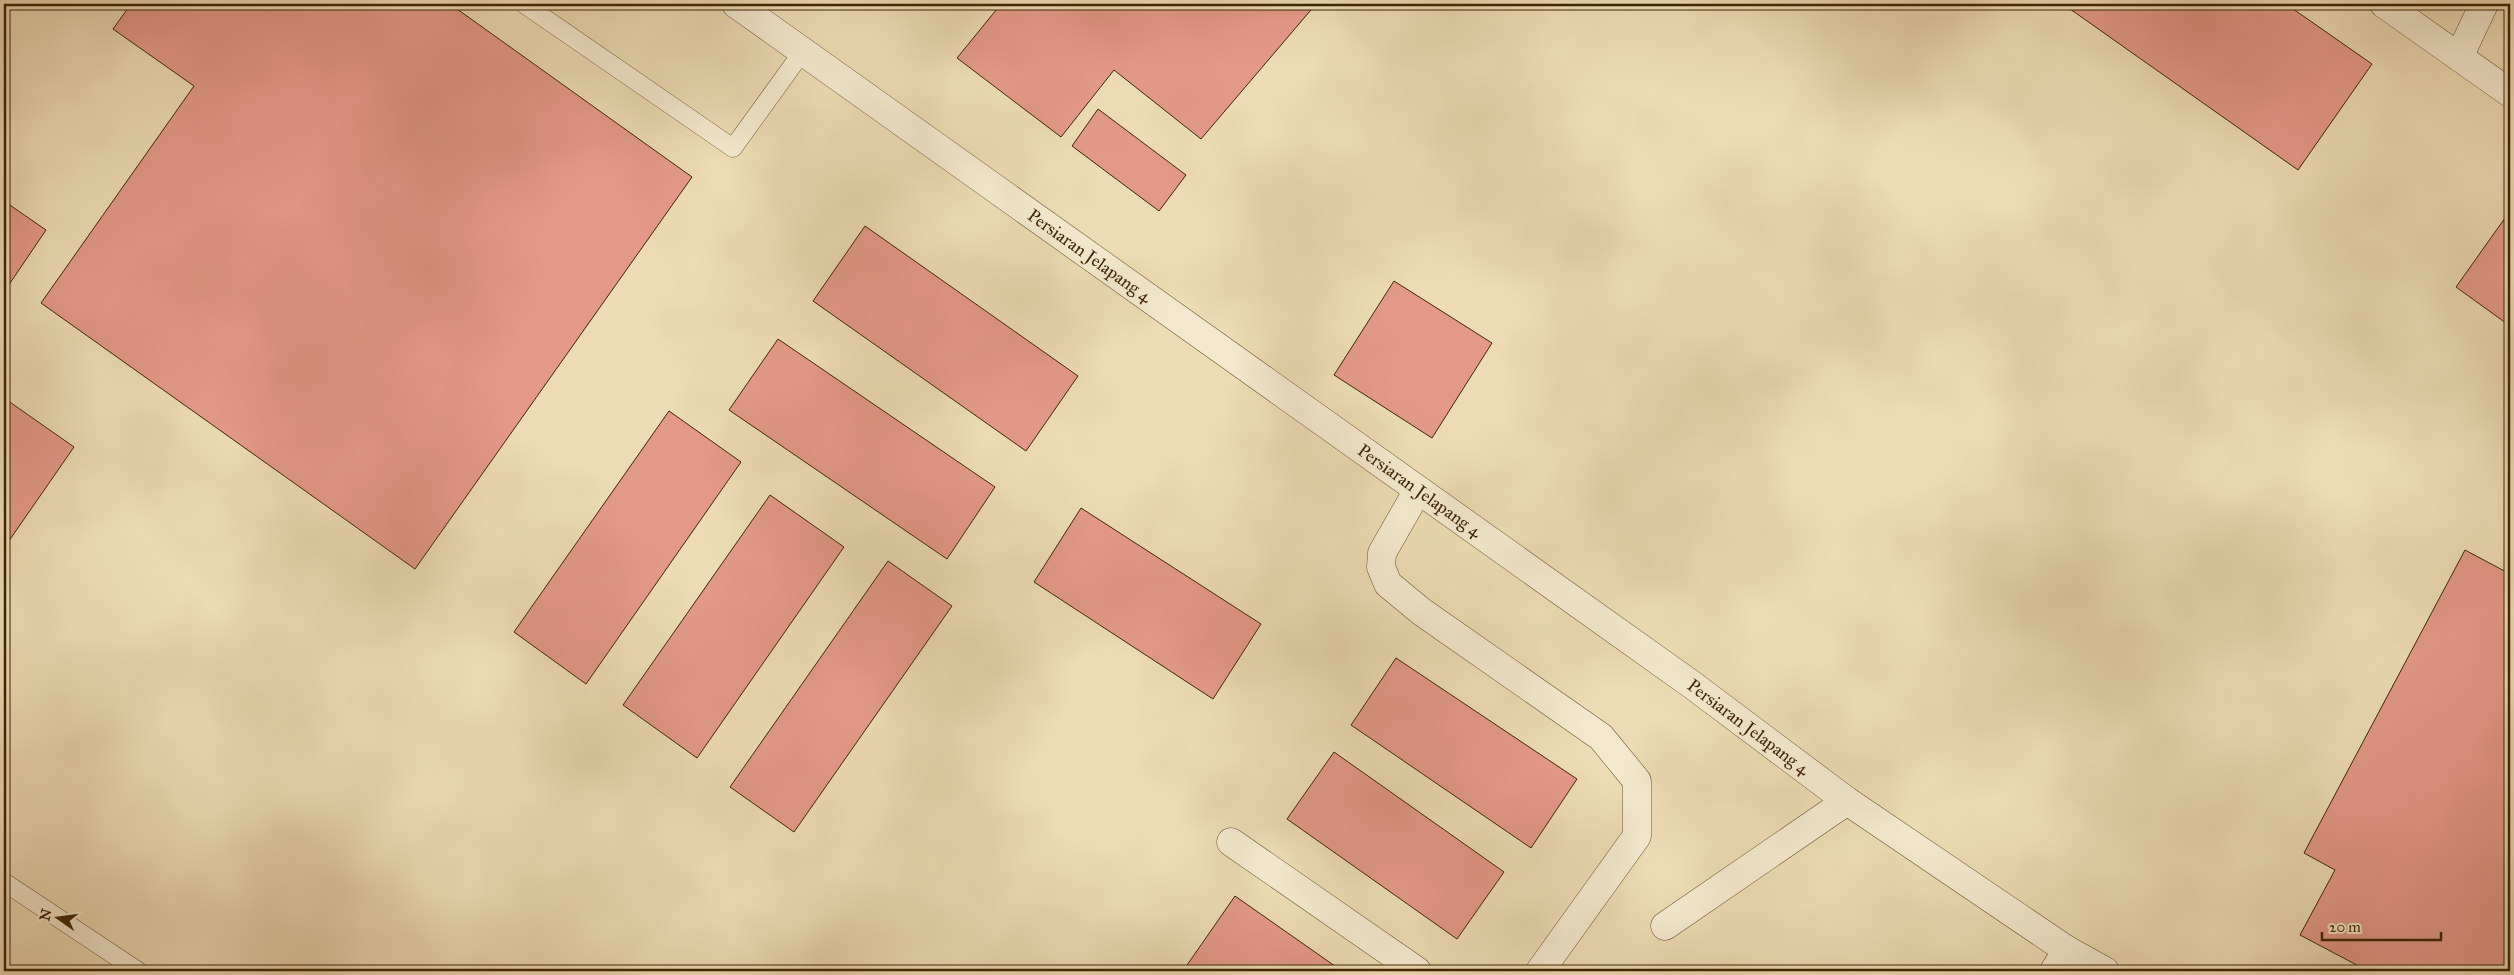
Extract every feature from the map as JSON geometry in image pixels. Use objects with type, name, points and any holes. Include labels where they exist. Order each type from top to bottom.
[{"type":"street","name":"Persiaran Jelapang 4","points":[[736,4],[1691,684],[2060,961],[2105,971]]},
{"type":"street","points":[[2384,4],[2510,93]]},
{"type":"street","points":[[2459,57],[2484,4]]},
{"type":"street","points":[[1418,490],[1382,553],[1381,567],[1388,584],[1422,612],[1601,737],[1637,781],[1637,836],[1540,971]]},
{"type":"street","points":[[1665,926],[1846,801]]},
{"type":"street","points":[[1231,842],[1417,971]]},
{"type":"lane","points":[[524,4],[733,148],[803,51]]},
{"type":"lane","points":[[4,882],[138,971]]},
{"type":"building","points":[[131,4],[450,4],[692,177],[415,569],[41,303],[194,86],[113,29]]},
{"type":"building","points":[[1001,4],[1316,4],[1201,139],[1114,70],[1061,137],[957,58]]},
{"type":"building","points":[[2063,4],[2286,4],[2372,64],[2298,170]]},
{"type":"building","points":[[1098,109],[1186,175],[1159,211],[1072,146]]},
{"type":"building","points":[[4,201],[46,230],[4,292]]},
{"type":"building","points":[[2510,211],[2510,326],[2456,287]]},
{"type":"building","points":[[865,226],[1078,376],[1026,451],[813,301]]},
{"type":"building","points":[[1394,281],[1492,343],[1432,438],[1334,375]]},
{"type":"building","points":[[778,339],[995,487],[947,559],[729,410]]},
{"type":"building","points":[[4,398],[74,447],[4,548]]},
{"type":"building","points":[[669,411],[741,462],[586,684],[514,632]]},
{"type":"building","points":[[770,495],[844,547],[697,758],[623,705]]},
{"type":"building","points":[[1081,508],[1261,624],[1213,699],[1034,582]]},
{"type":"building","points":[[2465,550],[2510,574],[2510,971],[2368,971],[2300,935],[2335,870],[2304,853]]},
{"type":"building","points":[[888,561],[952,606],[794,832],[730,787]]},
{"type":"building","points":[[1396,658],[1577,779],[1531,848],[1351,725]]},
{"type":"building","points":[[1334,752],[1504,872],[1457,939],[1287,819]]},
{"type":"building","points":[[1235,896],[1342,971],[1190,971],[1185,968]]}]
